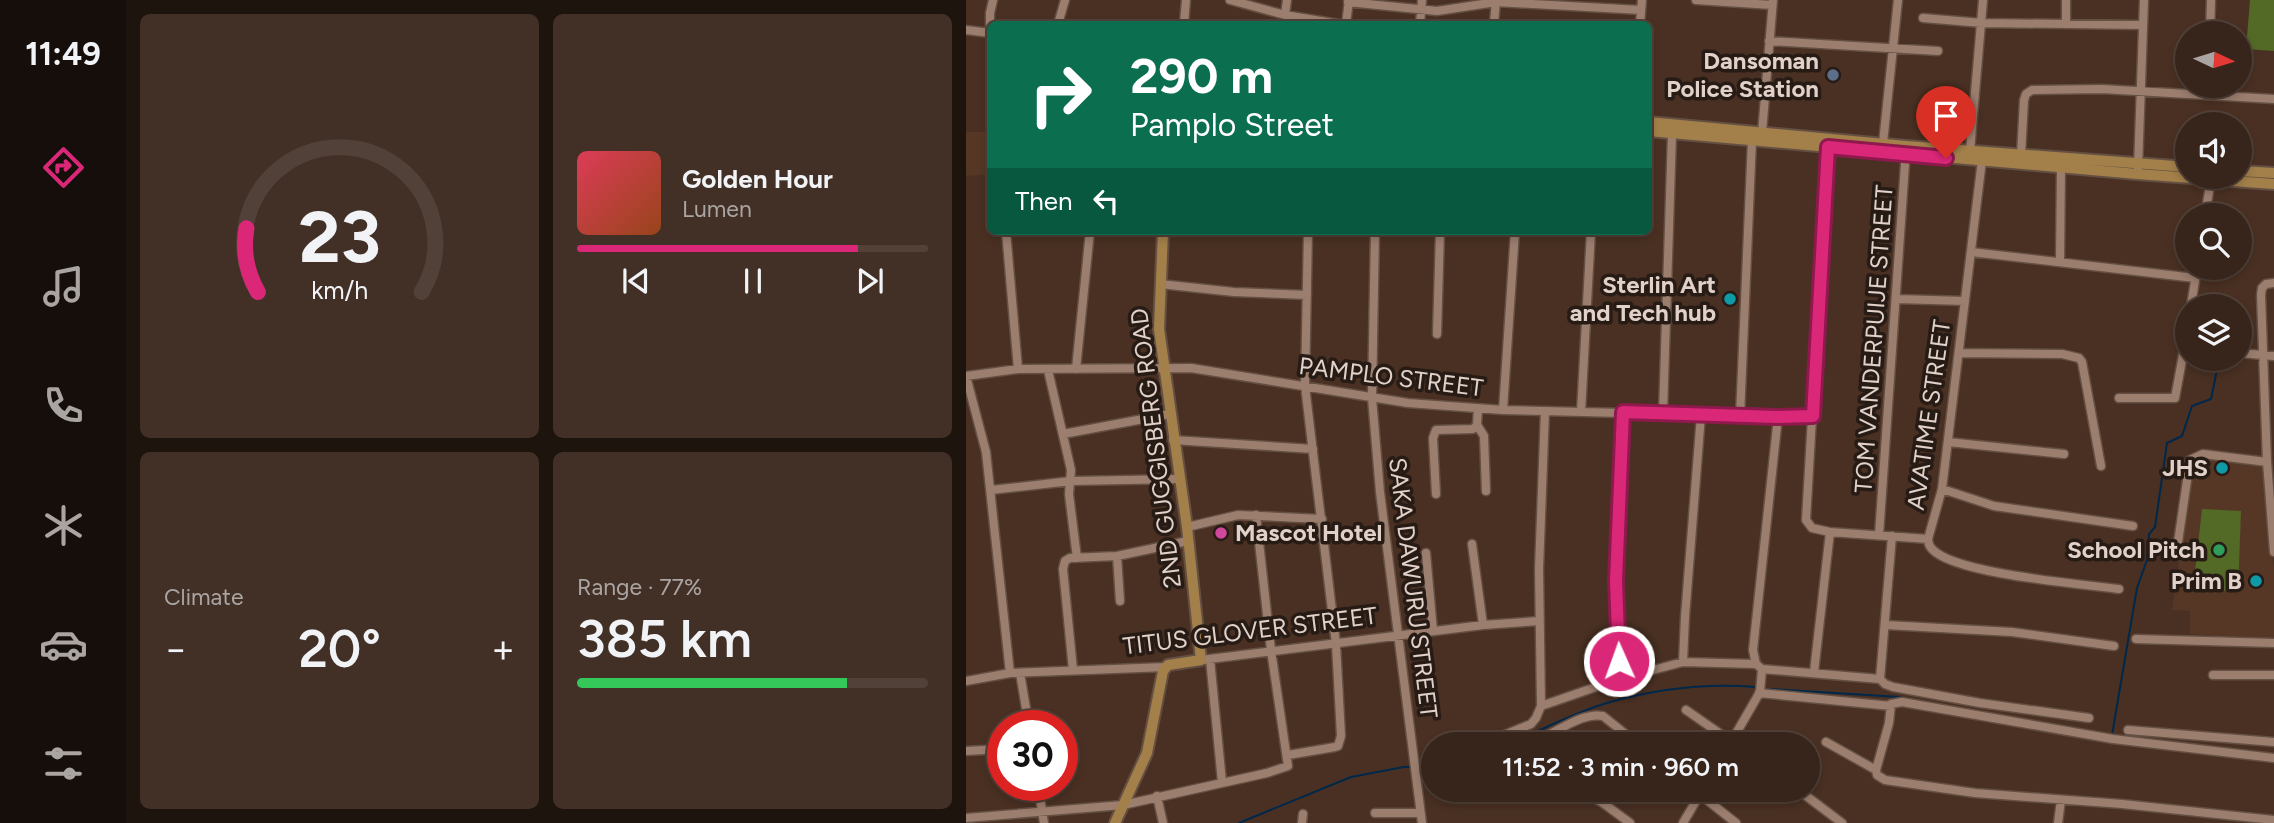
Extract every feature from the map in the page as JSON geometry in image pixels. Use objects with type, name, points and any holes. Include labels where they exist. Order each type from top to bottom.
[{"type":"main road","points":[[1652,122],[1883,143],[1906,150],[2060,167],[2175,168]]},
{"type":"main road","points":[[1652,132],[1828,147],[2021,155],[2175,175]]},
{"type":"main road","points":[[2252,172],[2274,173]]},
{"type":"main road","points":[[2252,183],[2274,184]]},
{"type":"main road","name":"2ND GUGGISBERG ROAD","points":[[1163,235],[1159,328],[1206,659]]},
{"type":"main road","name":"TITUS GLOVER STREET","points":[[1166,667],[1206,659]]},
{"type":"main road","points":[[1115,823],[1150,744],[1162,675],[1166,667]]},
{"type":"street","points":[[990,21],[993,0]]},
{"type":"street","points":[[1059,21],[1065,0]]},
{"type":"street","points":[[1184,21],[1186,0]]},
{"type":"street","points":[[1230,0],[1285,15],[1321,21]]},
{"type":"street","points":[[1285,15],[1287,0]]},
{"type":"street","points":[[1420,21],[1422,0]]},
{"type":"street","points":[[1696,0],[1773,3],[1762,133]]},
{"type":"street","points":[[1883,143],[1898,0]]},
{"type":"street","points":[[1970,151],[1983,0]]},
{"type":"street","points":[[2066,0],[2066,24]]},
{"type":"street","points":[[2138,169],[2144,0]]},
{"type":"street","points":[[2210,21],[2211,0]]},
{"type":"street","points":[[1346,21],[1348,1],[1437,11],[1496,1],[1642,5]]},
{"type":"street","points":[[1494,21],[1496,1]]},
{"type":"street","points":[[1923,18],[1982,23],[2143,25]]},
{"type":"street","points":[[966,30],[987,33]]},
{"type":"street","points":[[1769,41],[1938,51]]},
{"type":"street","points":[[2021,155],[2024,100],[2028,91],[2175,90]]},
{"type":"street","points":[[2252,96],[2274,99]]},
{"type":"street","points":[[1663,413],[1672,134]]},
{"type":"street","points":[[1740,416],[1752,141]]},
{"type":"street","points":[[1828,147],[1806,520],[1812,528],[1830,532],[1892,536]]},
{"type":"street","name":"TOM VANDERPUIJE STREET","points":[[1879,535],[1906,150]]},
{"type":"street","name":"AVATIME STREET","points":[[1880,679],[1892,536],[1928,539],[1942,489],[1982,160]]},
{"type":"street","points":[[2060,167],[2060,261]]},
{"type":"street","points":[[1006,235],[1018,369]]},
{"type":"street","points":[[1076,369],[1090,235]]},
{"type":"street","points":[[1288,755],[1335,747],[1341,741],[1336,644],[1305,386],[1308,235]]},
{"type":"street","name":"SAKA DAWURU STREET","points":[[1375,235],[1372,398],[1380,492],[1422,823]]},
{"type":"street","points":[[1437,334],[1440,235]]},
{"type":"street","points":[[1503,410],[1515,235]]},
{"type":"street","points":[[1581,412],[1591,235]]},
{"type":"street","points":[[1971,252],[2175,275]]},
{"type":"street","points":[[2274,283],[2266,284],[2262,288],[2269,355],[2270,431],[2267,462],[2272,486],[2274,552]]},
{"type":"street","points":[[1160,284],[1234,292],[1307,295]]},
{"type":"street","points":[[1897,299],[1965,301]]},
{"type":"street","points":[[1959,353],[2062,354],[2079,358],[2082,362],[2101,466]]},
{"type":"street","name":"PAMPLO STREET","points":[[966,376],[1018,369],[1191,368],[1408,403],[1503,410],[1813,416]]},
{"type":"street","points":[[1048,370],[1071,470],[1069,495],[1077,558]]},
{"type":"street","points":[[2119,398],[2175,398],[2181,371]]},
{"type":"street","points":[[966,376],[985,446],[1010,673]]},
{"type":"street","points":[[1478,408],[1477,425],[1484,436],[1486,491]]},
{"type":"street","points":[[1512,732],[1531,724],[1541,706],[1539,621],[1545,411]]},
{"type":"street","points":[[1619,678],[1616,581],[1623,412]]},
{"type":"street","points":[[1063,434],[1170,414]]},
{"type":"street","points":[[1683,662],[1701,415]]},
{"type":"street","points":[[1738,732],[1760,693],[1762,680],[1753,650],[1777,417]]},
{"type":"street","points":[[1436,494],[1433,438],[1436,430],[1473,429],[1477,425]]},
{"type":"street","points":[[1173,440],[1313,449]]},
{"type":"street","points":[[1948,442],[2064,454]]},
{"type":"street","points":[[2176,556],[2190,460],[2203,454],[2267,462]]},
{"type":"street","points":[[991,490],[1070,481],[1179,479]]},
{"type":"street","points":[[1942,489],[1994,506],[2133,526]]},
{"type":"street","points":[[966,818],[1123,805],[1267,773],[1289,765],[1270,650],[1256,515]]},
{"type":"street","points":[[1187,527],[1230,516],[1322,519]]},
{"type":"street","points":[[1814,671],[1830,532]]},
{"type":"street","points":[[1928,539],[1930,547],[1941,555],[1982,569],[2119,589]]},
{"type":"street","points":[[1073,670],[1063,569],[1065,561],[1117,556],[1188,541]]},
{"type":"street","points":[[1472,544],[1483,625]]},
{"type":"street","points":[[1426,553],[1433,631]]},
{"type":"street","points":[[1117,556],[1120,601]]},
{"type":"street","name":"TITUS GLOVER STREET","points":[[1206,659],[1483,625],[1539,621]]},
{"type":"street","points":[[1886,625],[2012,632],[2113,646]]},
{"type":"street","points":[[2136,639],[2274,643]]},
{"type":"street","points":[[1206,659],[1222,782]]},
{"type":"street","points":[[1541,706],[1619,678],[1683,662],[1759,666],[1880,679],[1893,687],[1980,703],[2090,718]]},
{"type":"street","name":"TITUS GLOVER STREET","points":[[966,681],[1010,673],[1166,667]]},
{"type":"street","points":[[1020,673],[1026,710]]},
{"type":"street","points":[[2213,675],[2274,676]]},
{"type":"street","points":[[1760,693],[1891,706],[1893,703],[1902,702],[2113,739],[2274,758]]},
{"type":"street","points":[[1891,706],[1877,767],[1877,775],[1885,780],[1975,793],[2274,820]]},
{"type":"street","points":[[1686,710],[1717,732]]},
{"type":"street","points":[[1554,732],[1588,716],[1598,715],[1623,732]]},
{"type":"street","points":[[2127,730],[2274,742]]},
{"type":"street","points":[[1826,742],[1877,767]]},
{"type":"street","points":[[966,751],[987,750]]},
{"type":"street","points":[[1157,796],[1163,823]]},
{"type":"street","points":[[2057,823],[2061,800]]},
{"type":"street","points":[[1040,801],[1044,823]]},
{"type":"street","points":[[1601,802],[1630,823]]},
{"type":"street","points":[[1683,823],[1693,802]]},
{"type":"street","points":[[1711,802],[1737,823]]},
{"type":"street","points":[[1814,802],[1842,823]]},
{"type":"street","points":[[1375,813],[1420,813]]},
{"type":"shaded area","points":[[966,132],[987,132],[987,174],[966,176]]},
{"type":"shaded area","points":[[2194,458],[2264,466],[2274,569],[2274,641],[2190,634],[2190,611],[2172,610]]},
{"type":"green space","points":[[2250,0],[2274,0],[2274,51],[2252,49],[2252,21],[2248,21]]},
{"type":"green space","name":"School Pitch","points":[[2202,509],[2241,511],[2238,591],[2193,589]]},
{"type":"waterway","points":[[2112,735],[2137,588],[2147,560],[2149,534],[2155,527],[2167,443],[2182,436],[2192,406],[2211,399],[2217,371]]},
{"type":"waterway","points":[[1536,732],[1582,712],[1625,698],[1700,687],[1756,687]]},
{"type":"waterway","points":[[1770,689],[1900,697],[1924,702]]},
{"type":"waterway","points":[[2033,721],[2099,733]]},
{"type":"waterway","points":[[1239,823],[1351,777],[1413,767]]},
{"type":"place","name":"Dansoman Police Station","points":[[1833,75]]},
{"type":"place","name":"Sterlin Art and Tech hub","points":[[1730,299]]},
{"type":"place","name":"JHS","points":[[2222,468]]},
{"type":"place","name":"Mascot Hotel","points":[[1221,533]]},
{"type":"place","name":"School Pitch","points":[[2219,550]]},
{"type":"place","name":"Prim B","points":[[2256,581]]},
{"type":"route","points":[[1619,661],[1616,581],[1623,412],[1813,416],[1828,147],[1946,158]]}]
